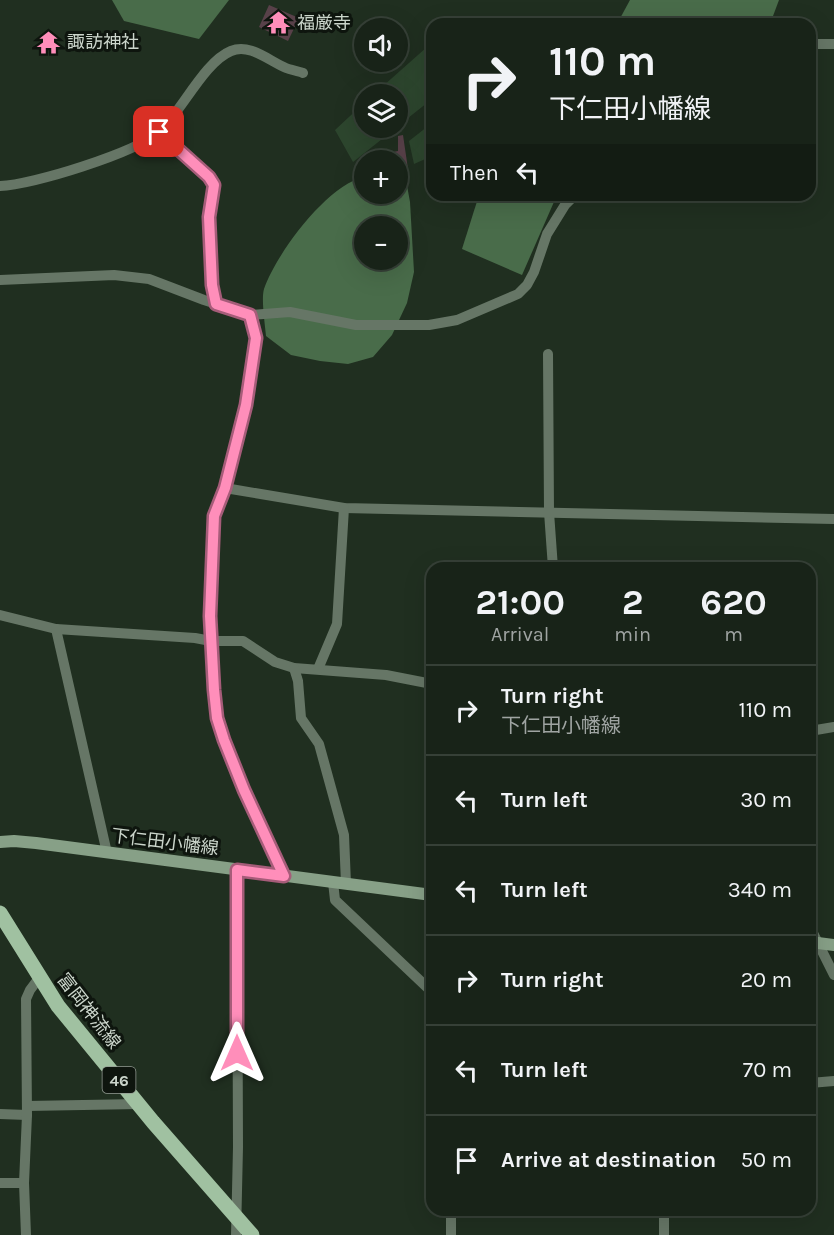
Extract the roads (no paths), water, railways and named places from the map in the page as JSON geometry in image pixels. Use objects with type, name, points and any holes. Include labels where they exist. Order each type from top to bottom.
[{"type":"main road","name":"下仁田小幡線","points":[[0,842],[36,843],[426,894]]},
{"type":"main road","name":"富岡神流線","points":[[0,913],[58,1006],[252,1235]]},
{"type":"main road","points":[[816,943],[834,945]]},
{"type":"street","points":[[816,44],[834,44]]},
{"type":"street","points":[[0,186],[36,181],[141,145],[159,132],[213,63],[232,50],[250,50],[287,69],[303,73]]},
{"type":"street","points":[[159,132],[209,177],[214,185],[209,217],[212,285],[216,304]]},
{"type":"street","points":[[0,280],[114,275],[149,279],[250,315],[290,312],[356,325],[429,325],[457,320],[518,294],[527,285],[547,234],[569,201]]},
{"type":"street","points":[[250,315],[256,338],[246,405],[225,488],[214,516],[211,641],[217,718],[244,790],[284,876]]},
{"type":"street","points":[[548,354],[549,512],[553,562]]},
{"type":"street","points":[[225,488],[344,508],[834,519]]},
{"type":"street","points":[[318,669],[337,624],[344,508]]},
{"type":"street","points":[[0,615],[56,629],[211,641],[243,641],[275,662],[294,668],[386,675],[426,683]]},
{"type":"street","points":[[56,629],[107,853]]},
{"type":"street","points":[[294,668],[298,681],[301,718],[319,744],[344,835],[346,884]]},
{"type":"street","points":[[816,730],[834,727]]},
{"type":"street","points":[[236,1235],[237,870]]},
{"type":"street","points":[[333,882],[335,900],[426,986]]},
{"type":"street","points":[[816,945],[834,975]]},
{"type":"street","points":[[26,1235],[24,1183],[27,1110],[27,999],[30,990],[39,978]]},
{"type":"street","points":[[816,1082],[834,1081]]},
{"type":"street","points":[[0,1114],[27,1110],[139,1104]]},
{"type":"street","points":[[0,1183],[24,1183]]},
{"type":"street","points":[[451,1216],[451,1235]]},
{"type":"street","points":[[664,1216],[664,1235]]},
{"type":"place","name":"福厳寺","points":[[279,23]]},
{"type":"place","name":"諏訪神社","points":[[49,42]]}]
